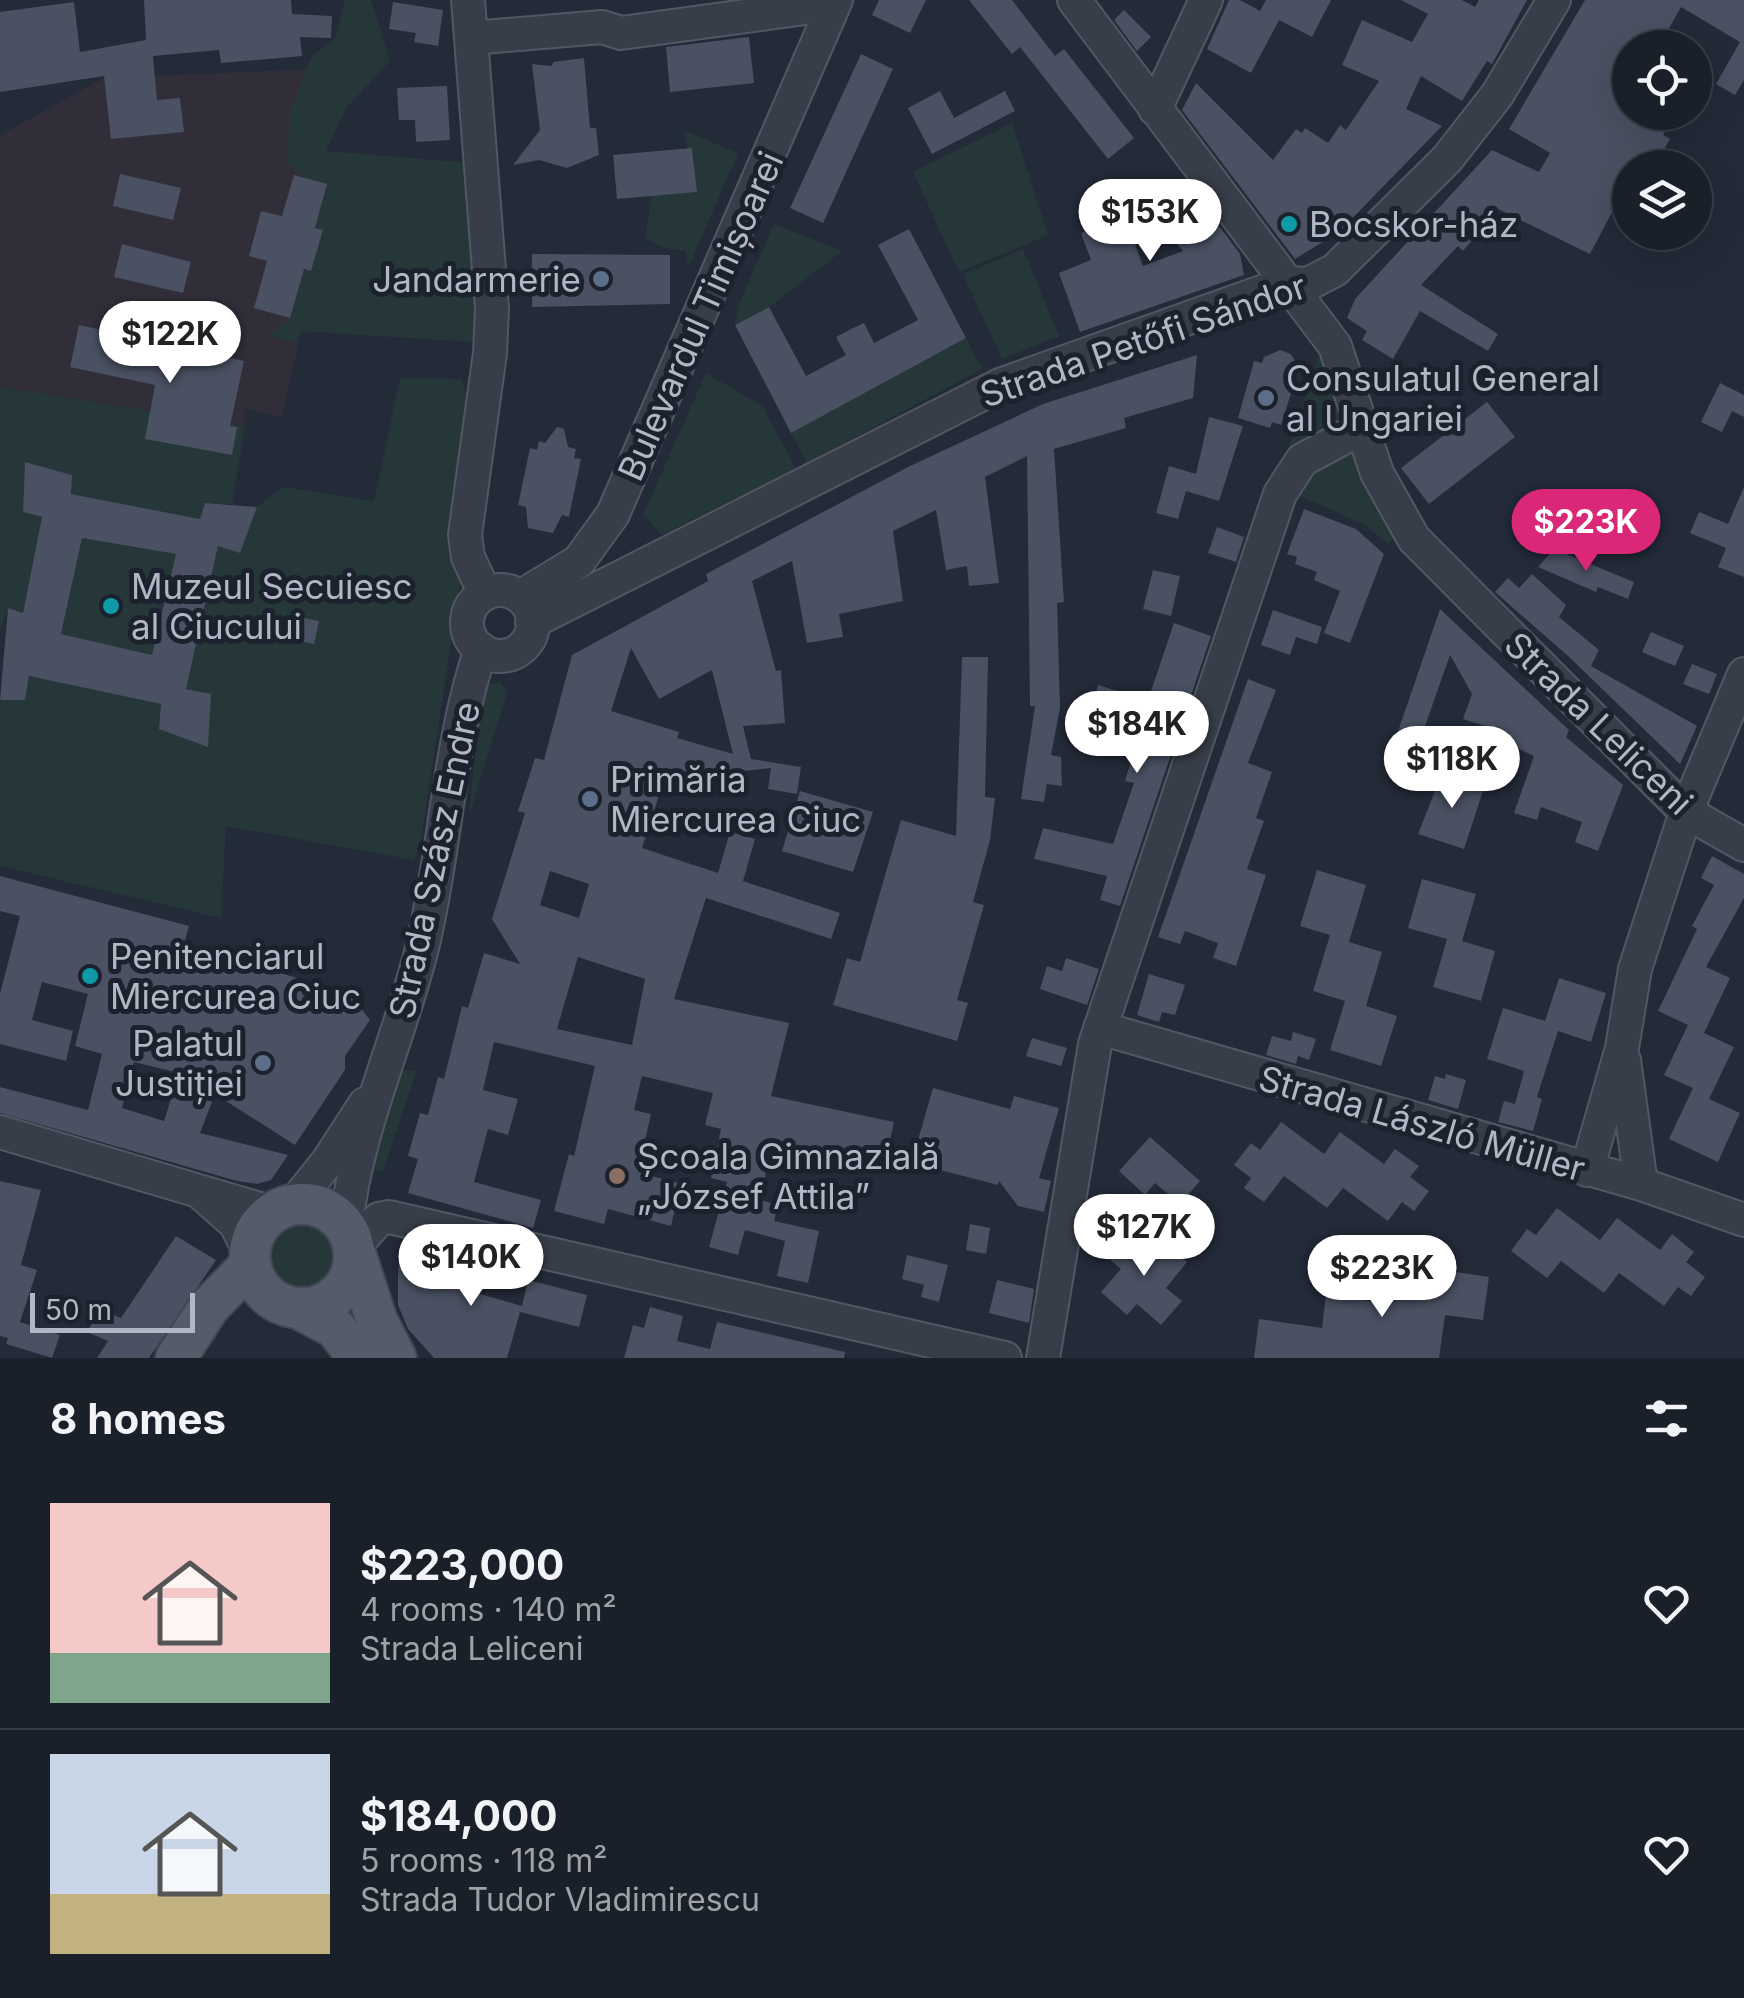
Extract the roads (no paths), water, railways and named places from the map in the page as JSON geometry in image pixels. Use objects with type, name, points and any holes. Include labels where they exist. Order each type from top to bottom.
[{"type":"main road","points":[[359,1358],[335,1328],[287,1304],[259,1284],[251,1259],[254,1235],[283,1209],[328,1211],[351,1243],[377,1321],[396,1358]]},
{"type":"main road","points":[[184,1358],[258,1305],[318,1306],[336,1296],[348,1280],[351,1243]]},
{"type":"main road","points":[[176,1358],[209,1307],[251,1259]]},
{"type":"street","points":[[468,0],[492,308],[466,547],[484,594]]},
{"type":"street","name":"Strada Leliceni","points":[[1074,0],[1335,346],[1387,494],[1424,551],[1686,812],[1744,845]]},
{"type":"street","points":[[1156,109],[1206,0]]},
{"type":"street","name":"Strada Petőfi Sándor","points":[[526,609],[658,560],[1000,385],[1287,282],[1308,284],[1335,270],[1447,159],[1497,95],[1554,0]]},
{"type":"street","points":[[472,38],[602,27],[620,34],[836,2]]},
{"type":"street","name":"Bulevardul Timișoarei","points":[[526,609],[579,561],[613,514],[836,2]]},
{"type":"street","points":[[1043,1358],[1089,1065],[1280,494],[1302,460],[1362,428]]},
{"type":"street","points":[[613,514],[627,541],[658,560]]},
{"type":"street","points":[[500,590],[526,609],[527,641],[516,652],[501,656],[481,650],[470,637],[467,620],[472,605],[484,594],[500,590]]},
{"type":"street","name":"Strada Szász Endre","points":[[351,1243],[352,1185],[429,918],[460,727],[481,650]]},
{"type":"street","points":[[1587,1170],[1622,1048],[1635,969],[1686,812],[1744,674]]},
{"type":"street","name":"Strada László Müller","points":[[1100,1028],[1641,1184],[1744,1220]]},
{"type":"street","points":[[1622,1048],[1641,1184]]},
{"type":"street","name":"Strada Szász Endre","points":[[283,1209],[328,1161],[386,1070]]},
{"type":"street","points":[[0,1132],[194,1188],[283,1209]]},
{"type":"street","points":[[194,1188],[236,1224],[251,1259]]},
{"type":"street","points":[[351,1243],[379,1219],[389,1217],[1005,1358]]},
{"type":"place","name":"Bocskor-ház","points":[[1289,224]]},
{"type":"place","name":"Jandarmerie","points":[[601,279]]},
{"type":"place","name":"Consulatul General al Ungariei","points":[[1266,398]]},
{"type":"place","name":"Muzeul Secuiesc al Ciucului","points":[[111,606]]},
{"type":"place","name":"Primăria Miercurea Ciuc","points":[[590,799]]},
{"type":"place","name":"Penitenciarul Miercurea Ciuc","points":[[90,976]]},
{"type":"place","name":"Palatul Justiției","points":[[263,1063]]},
{"type":"place","name":"Școala Gimnazială „József Attila”","points":[[617,1176]]}]
